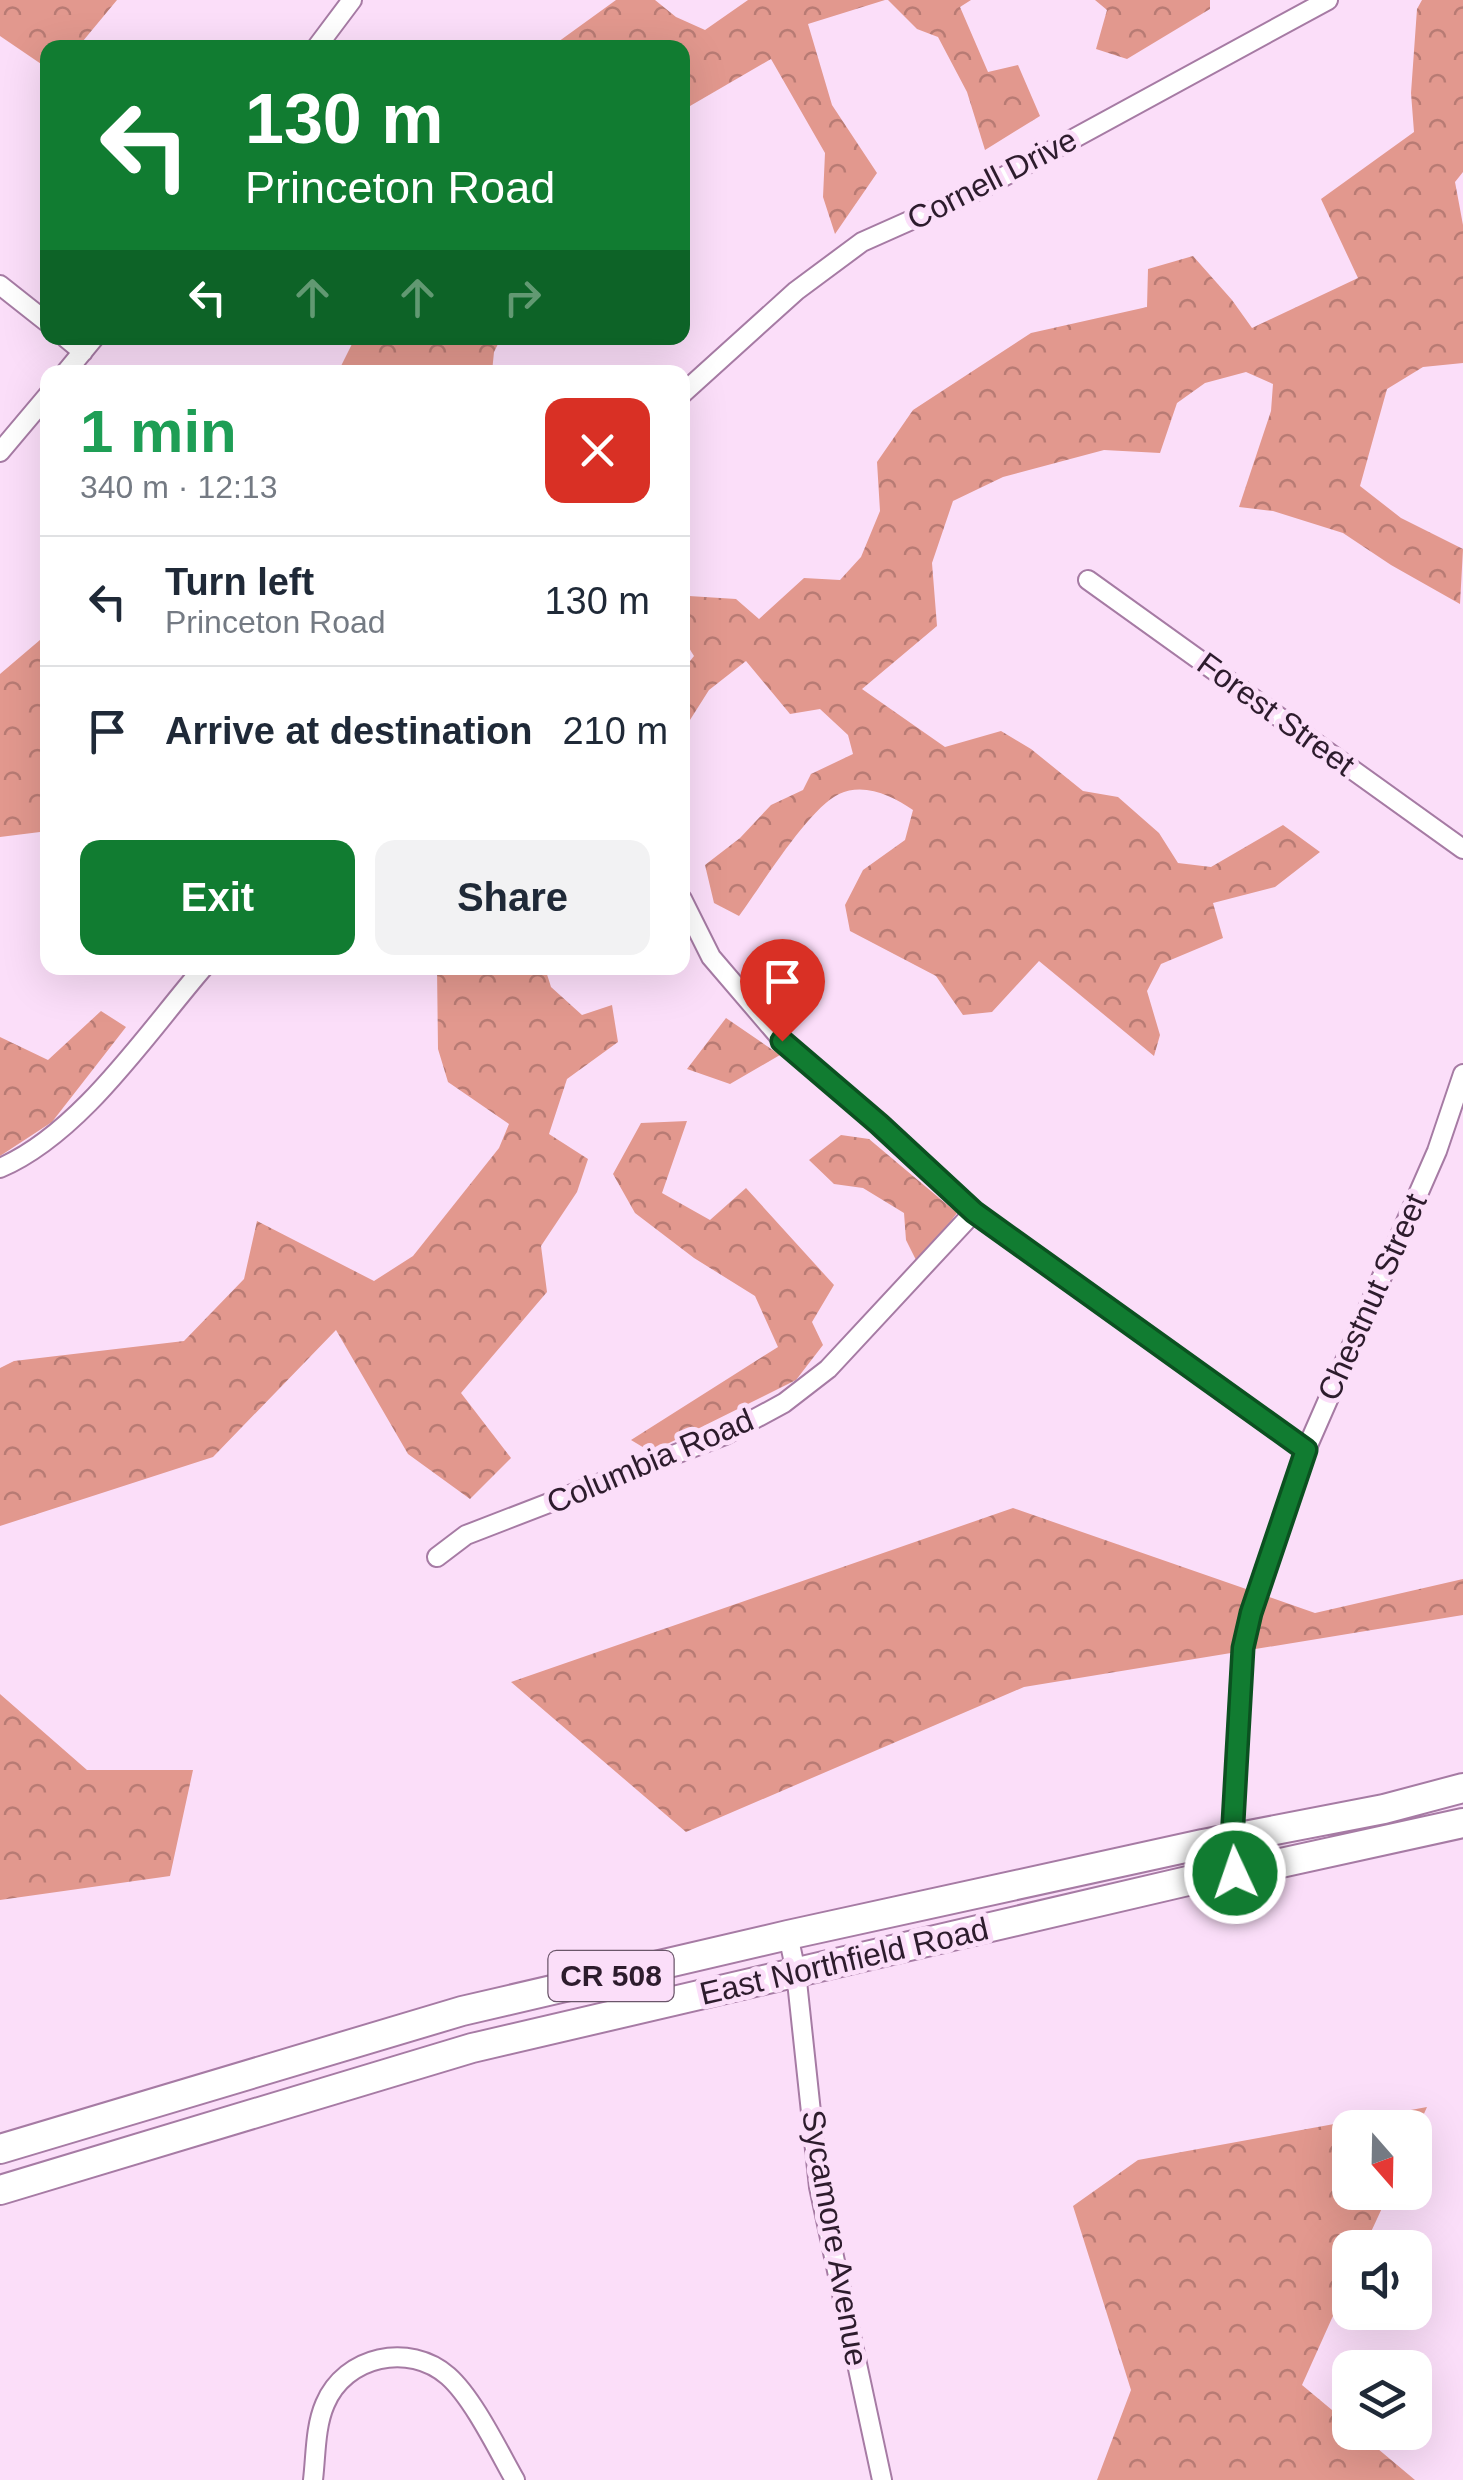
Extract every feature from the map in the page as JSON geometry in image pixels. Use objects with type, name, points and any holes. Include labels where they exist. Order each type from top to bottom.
[{"type":"main road","name":"East Northfield Road","points":[[0,2149],[462,2010],[788,1934],[1384,1809],[1463,1788]]},
{"type":"main road","name":"East Northfield Road","points":[[0,2190],[472,2048],[1209,1876],[1463,1824]]},
{"type":"main road","points":[[462,2010],[472,2048]]},
{"type":"main road","points":[[146,2104],[162,2140]]},
{"type":"street","points":[[322,40],[352,0]]},
{"type":"street","name":"Cornell Drive","points":[[690,387],[796,291],[862,242],[994,182],[1328,0]]},
{"type":"street","points":[[0,285],[40,317]]},
{"type":"street","points":[[72,365],[89,345]]},
{"type":"street","points":[[0,452],[40,404]]},
{"type":"street","name":"Forest Street","points":[[1088,580],[1463,849]]},
{"type":"street","points":[[690,916],[710,957],[782,1041],[974,1212],[1306,1450]]},
{"type":"street","points":[[0,1168],[35,1150],[71,1122],[197,975]]},
{"type":"street","name":"Chestnut Street","points":[[1235,1873],[1232,1840],[1243,1648],[1251,1613],[1306,1450],[1436,1151],[1463,1074]]},
{"type":"street","name":"Columbia Road","points":[[437,1557],[466,1536],[725,1435],[784,1403],[828,1370],[974,1212]]},
{"type":"street","name":"Sycamore Avenue","points":[[788,1934],[796,1972],[820,2187],[882,2480]]},
{"type":"street","points":[[313,2480],[320,2418],[334,2388],[358,2366],[389,2357],[421,2360],[449,2377],[492,2438],[515,2480]]},
{"type":"green space","points":[[0,0],[117,0],[84,40],[40,40],[40,63],[0,36]]},
{"type":"green space","points":[[616,0],[655,0],[676,17],[705,30],[748,0],[885,0],[808,24],[832,105],[877,173],[835,234],[823,197],[825,153],[771,59],[690,106],[690,40],[561,40]]},
{"type":"green space","points":[[888,0],[971,0],[960,7],[988,72],[1018,65],[1040,116],[985,150],[967,92],[938,37],[917,29]]},
{"type":"green space","points":[[1095,0],[1210,0],[1210,9],[1127,59],[1096,49],[1107,10]]},
{"type":"green space","points":[[1422,0],[1463,0],[1463,172],[1455,182],[1463,225],[1463,363],[1423,367],[1387,389],[1360,486],[1401,518],[1463,549],[1460,604],[1343,533],[1273,511],[1239,507],[1271,411],[1273,384],[1246,372],[1205,383],[1177,403],[1160,453],[1104,450],[1003,477],[953,501],[932,563],[937,626],[862,689],[945,747],[1001,731],[1031,749],[1083,791],[1118,797],[1159,833],[1178,863],[1211,867],[1283,825],[1320,852],[1275,887],[1213,903],[1223,938],[1161,964],[1147,991],[1160,1035],[1154,1056],[1039,961],[992,1012],[963,1015],[936,976],[850,931],[845,905],[863,870],[905,840],[913,810],[878,792],[858,789],[827,802],[800,831],[739,916],[714,903],[705,865],[740,838],[771,805],[803,790],[811,774],[853,754],[848,735],[820,709],[790,714],[746,661],[709,690],[690,720],[690,661],[694,656],[690,648],[690,596],[736,599],[759,619],[804,578],[840,580],[861,557],[880,511],[877,462],[913,410],[1031,333],[1147,307],[1148,269],[1193,256],[1252,328],[1358,278],[1321,199],[1414,132],[1411,93],[1417,9]]},
{"type":"green space","points":[[352,345],[498,345],[493,365],[342,365]]},
{"type":"green space","points":[[40,640],[40,832],[0,837],[0,674]]},
{"type":"green space","points":[[437,975],[547,975],[551,987],[582,1015],[612,1005],[618,1042],[567,1079],[549,1134],[588,1159],[577,1192],[541,1246],[547,1292],[461,1393],[511,1458],[470,1499],[408,1454],[336,1330],[213,1457],[0,1526],[0,1368],[14,1361],[184,1341],[244,1279],[257,1221],[374,1281],[413,1256],[499,1148],[509,1124],[448,1082],[438,1049]]},
{"type":"green space","points":[[101,1011],[126,1027],[52,1122],[0,1156],[0,1037],[48,1060]]},
{"type":"green space","points":[[726,1018],[780,1055],[730,1084],[687,1069]]},
{"type":"green space","points":[[687,1121],[662,1193],[710,1220],[746,1188],[834,1285],[812,1322],[823,1345],[796,1380],[651,1452],[631,1440],[778,1347],[755,1296],[694,1258],[635,1213],[613,1174],[641,1123]]},
{"type":"green space","points":[[841,1135],[869,1139],[957,1213],[918,1264],[906,1240],[904,1213],[863,1188],[834,1184],[809,1160]]},
{"type":"green space","points":[[1013,1508],[1315,1613],[1463,1579],[1463,1615],[1024,1687],[686,1832],[511,1682]]},
{"type":"green space","points":[[0,1694],[87,1770],[193,1770],[170,1876],[0,1900]]},
{"type":"green space","points":[[1332,2124],[1332,2210],[1381,2210],[1372,2230],[1332,2230],[1332,2318],[1302,2385],[1332,2410],[1332,2450],[1379,2450],[1415,2480],[1097,2480],[1131,2390],[1073,2206],[1138,2160]]},
{"type":"route","points":[[782,1041],[974,1212],[1306,1450],[1243,1648],[1232,1840],[1235,1873]]}]
